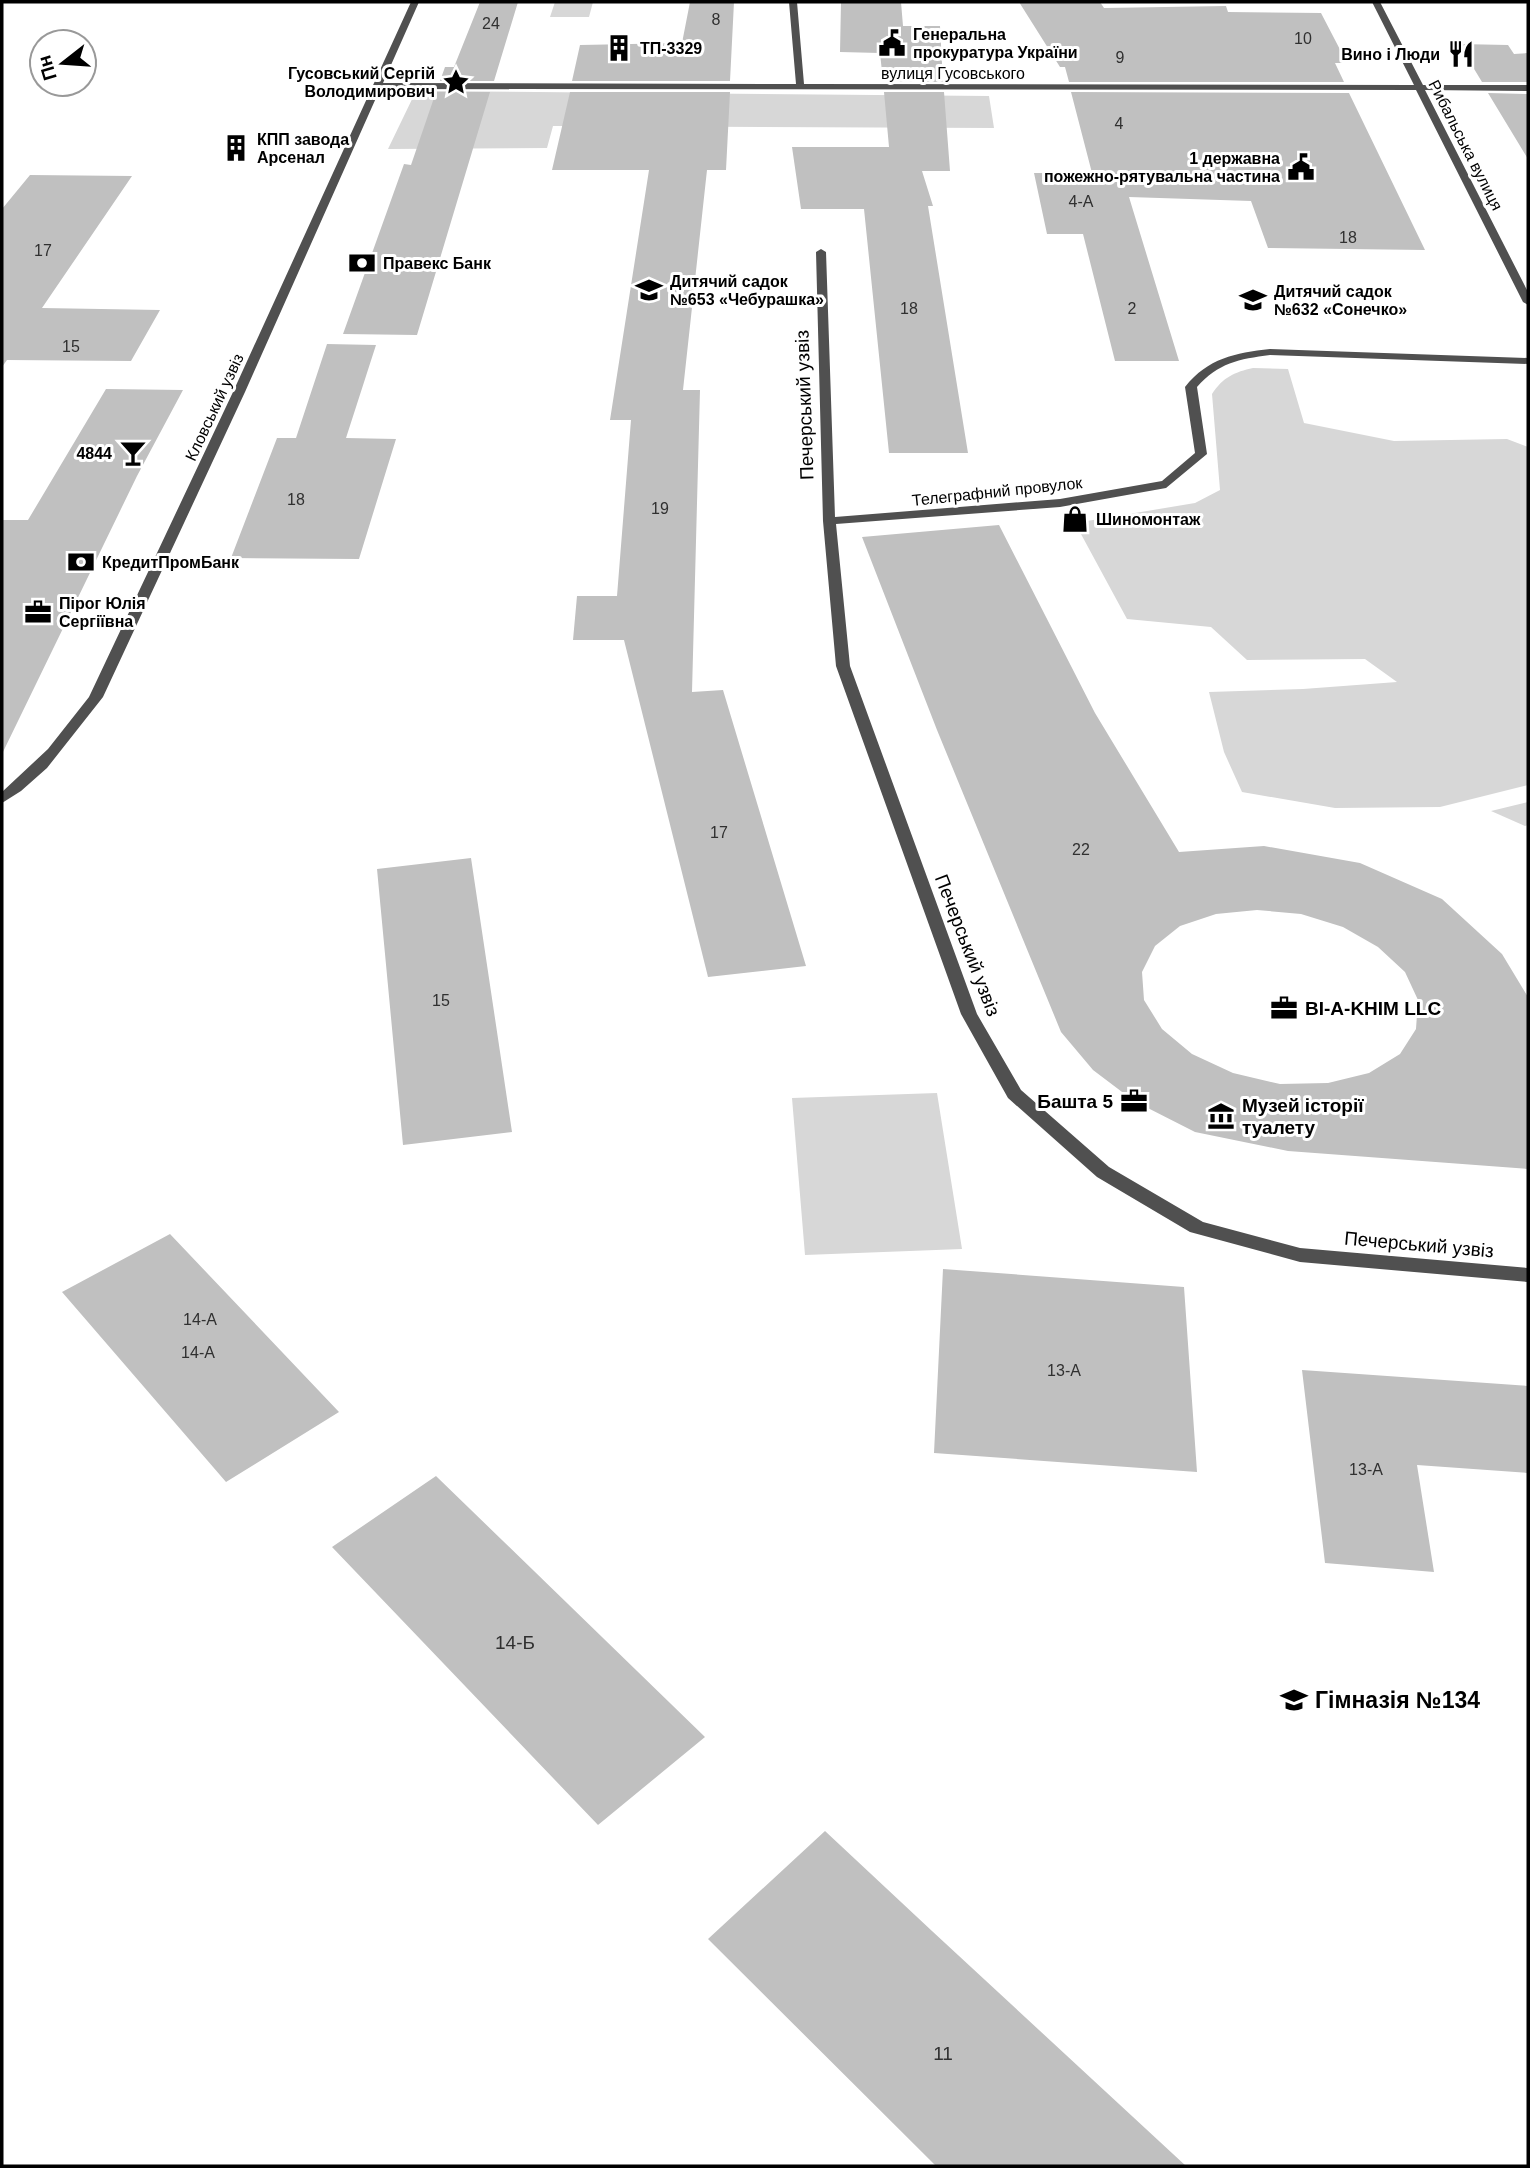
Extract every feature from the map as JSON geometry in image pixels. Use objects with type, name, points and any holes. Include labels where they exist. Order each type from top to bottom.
[{"type":"street","name":"Кловський узвіз","points":[[2,799],[23,784],[66,740],[96,697],[415,2]]},
{"type":"street","points":[[793,2],[800,86]]},
{"type":"street","name":"Рибальська вулиця","points":[[1376,2],[1528,302]]},
{"type":"street","name":"вулиця Гусовського","points":[[377,86],[1528,89]]},
{"type":"street","name":"Печерський узвіз","points":[[821,252],[829,521],[843,666],[969,1014],[1014,1094],[1103,1172],[1197,1227],[1300,1255],[1528,1275]]},
{"type":"street","name":"Телеграфний провулок","points":[[829,521],[1060,503],[1166,484],[1201,454],[1191,387],[1208,367],[1230,357],[1270,352],[1528,360]]},
{"type":"shaded area","points":[[555,2],[593,2],[589,17],[550,17]]},
{"type":"shaded area","points":[[416,91],[989,96],[994,128],[553,126],[547,148],[388,149]]},
{"type":"shaded area","points":[[1253,368],[1288,369],[1304,423],[1394,441],[1507,439],[1528,447],[1528,785],[1440,807],[1335,808],[1242,792],[1224,752],[1209,692],[1397,682],[1365,659],[1247,660],[1211,627],[1127,619],[1075,523],[1195,503],[1220,490],[1212,394],[1230,376]]},
{"type":"shaded area","points":[[1528,802],[1528,825],[1525,826],[1491,811]]},
{"type":"shaded area","points":[[937,1093],[962,1249],[805,1255],[792,1098]]},
{"type":"building","points":[[480,2],[518,2],[494,81],[440,81],[445,67],[454,67]]},
{"type":"building","points":[[690,2],[734,2],[730,81],[572,81],[580,45],[682,43]]},
{"type":"building","name":"Генеральна прокуратура України","points":[[841,2],[901,2],[903,26],[940,26],[943,82],[883,81],[880,53],[840,52]]},
{"type":"building","points":[[1019,2],[1100,2],[1104,8],[1226,6],[1228,12],[1321,13],[1347,63],[1335,63],[1344,82],[1069,82],[1065,67],[1060,67]]},
{"type":"building","points":[[1459,44],[1508,45],[1514,54],[1528,53],[1528,82],[1482,82]]},
{"type":"building","points":[[436,92],[490,92],[417,335],[343,334],[404,164],[411,165]]},
{"type":"building","points":[[570,92],[730,92],[726,170],[707,170],[683,390],[700,390],[692,692],[723,690],[806,966],[708,977],[624,640],[573,640],[577,596],[617,596],[631,420],[610,420],[649,170],[552,170]]},
{"type":"building","points":[[884,92],[944,92],[950,171],[922,171],[933,206],[928,206],[968,453],[889,453],[864,209],[801,209],[792,147],[889,147]]},
{"type":"building","points":[[1071,92],[1349,93],[1425,250],[1268,248],[1251,201],[1129,197],[1179,361],[1115,361],[1083,234],[1047,234],[1034,173],[1092,173]]},
{"type":"building","points":[[1488,93],[1528,94],[1528,159]]},
{"type":"building","points":[[30,175],[132,176],[42,308],[160,310],[131,361],[7,360],[2,367],[2,209]]},
{"type":"building","points":[[327,344],[376,345],[346,438],[396,439],[359,559],[231,558],[277,438],[296,438]]},
{"type":"building","points":[[106,389],[183,390],[137,476],[2,754],[2,520],[28,520]]},
{"type":"building","points":[[999,525],[1095,713],[1179,852],[1264,846],[1360,863],[1442,899],[1502,954],[1528,997],[1528,1169],[1288,1151],[1195,1132],[1134,1101],[1093,1070],[1061,1032],[937,730],[862,537]],"holes":[[[1257,910],[1301,914],[1343,927],[1378,947],[1405,972],[1418,1000],[1416,1029],[1400,1054],[1369,1073],[1328,1083],[1280,1084],[1233,1073],[1192,1054],[1162,1029],[1144,1000],[1142,972],[1155,946],[1180,926],[1216,914]]]},
{"type":"building","points":[[471,858],[512,1132],[403,1145],[377,869]]},
{"type":"building","points":[[170,1234],[339,1412],[226,1482],[62,1292]]},
{"type":"building","points":[[943,1269],[1184,1287],[1197,1472],[934,1453]]},
{"type":"building","points":[[1302,1370],[1528,1386],[1528,1473],[1417,1465],[1434,1572],[1325,1563]]},
{"type":"building","points":[[436,1476],[705,1737],[598,1825],[332,1547]]},
{"type":"building","points":[[825,1831],[1186,2166],[936,2166],[708,1939]]},
{"type":"place","name":"Генеральна прокуратура України","points":[[892,43]]},
{"type":"place","name":"ТП-3329","points":[[619,48]]},
{"type":"place","name":"Вино і Люди","points":[[1461,54]]},
{"type":"place","name":"Гусовський Сергій Володимирович","points":[[456,82]]},
{"type":"place","name":"КПП завода Арсенал","points":[[236,148]]},
{"type":"place","name":"1 державна пожежно-рятувальна частина","points":[[1301,167]]},
{"type":"place","name":"Правекс Банк","points":[[362,263]]},
{"type":"place","name":"Дитячий садок №653 «Чебурашка»","points":[[649,290]]},
{"type":"place","name":"Дитячий садок №632 «Сонечко»","points":[[1253,300]]},
{"type":"place","name":"4844","points":[[133,453]]},
{"type":"place","name":"Шиномонтаж","points":[[1075,519]]},
{"type":"place","name":"КредитПромБанк","points":[[81,562]]},
{"type":"place","name":"Пірог Юлія Сергіївна","points":[[38,612]]},
{"type":"place","name":"BI-A-KHIM LLC","points":[[1284,1008]]},
{"type":"place","name":"Башта 5","points":[[1134,1101]]},
{"type":"place","name":"Музей історії туалету","points":[[1221,1116]]},
{"type":"place","name":"Гімназія №134","points":[[1294,1700]]}]
